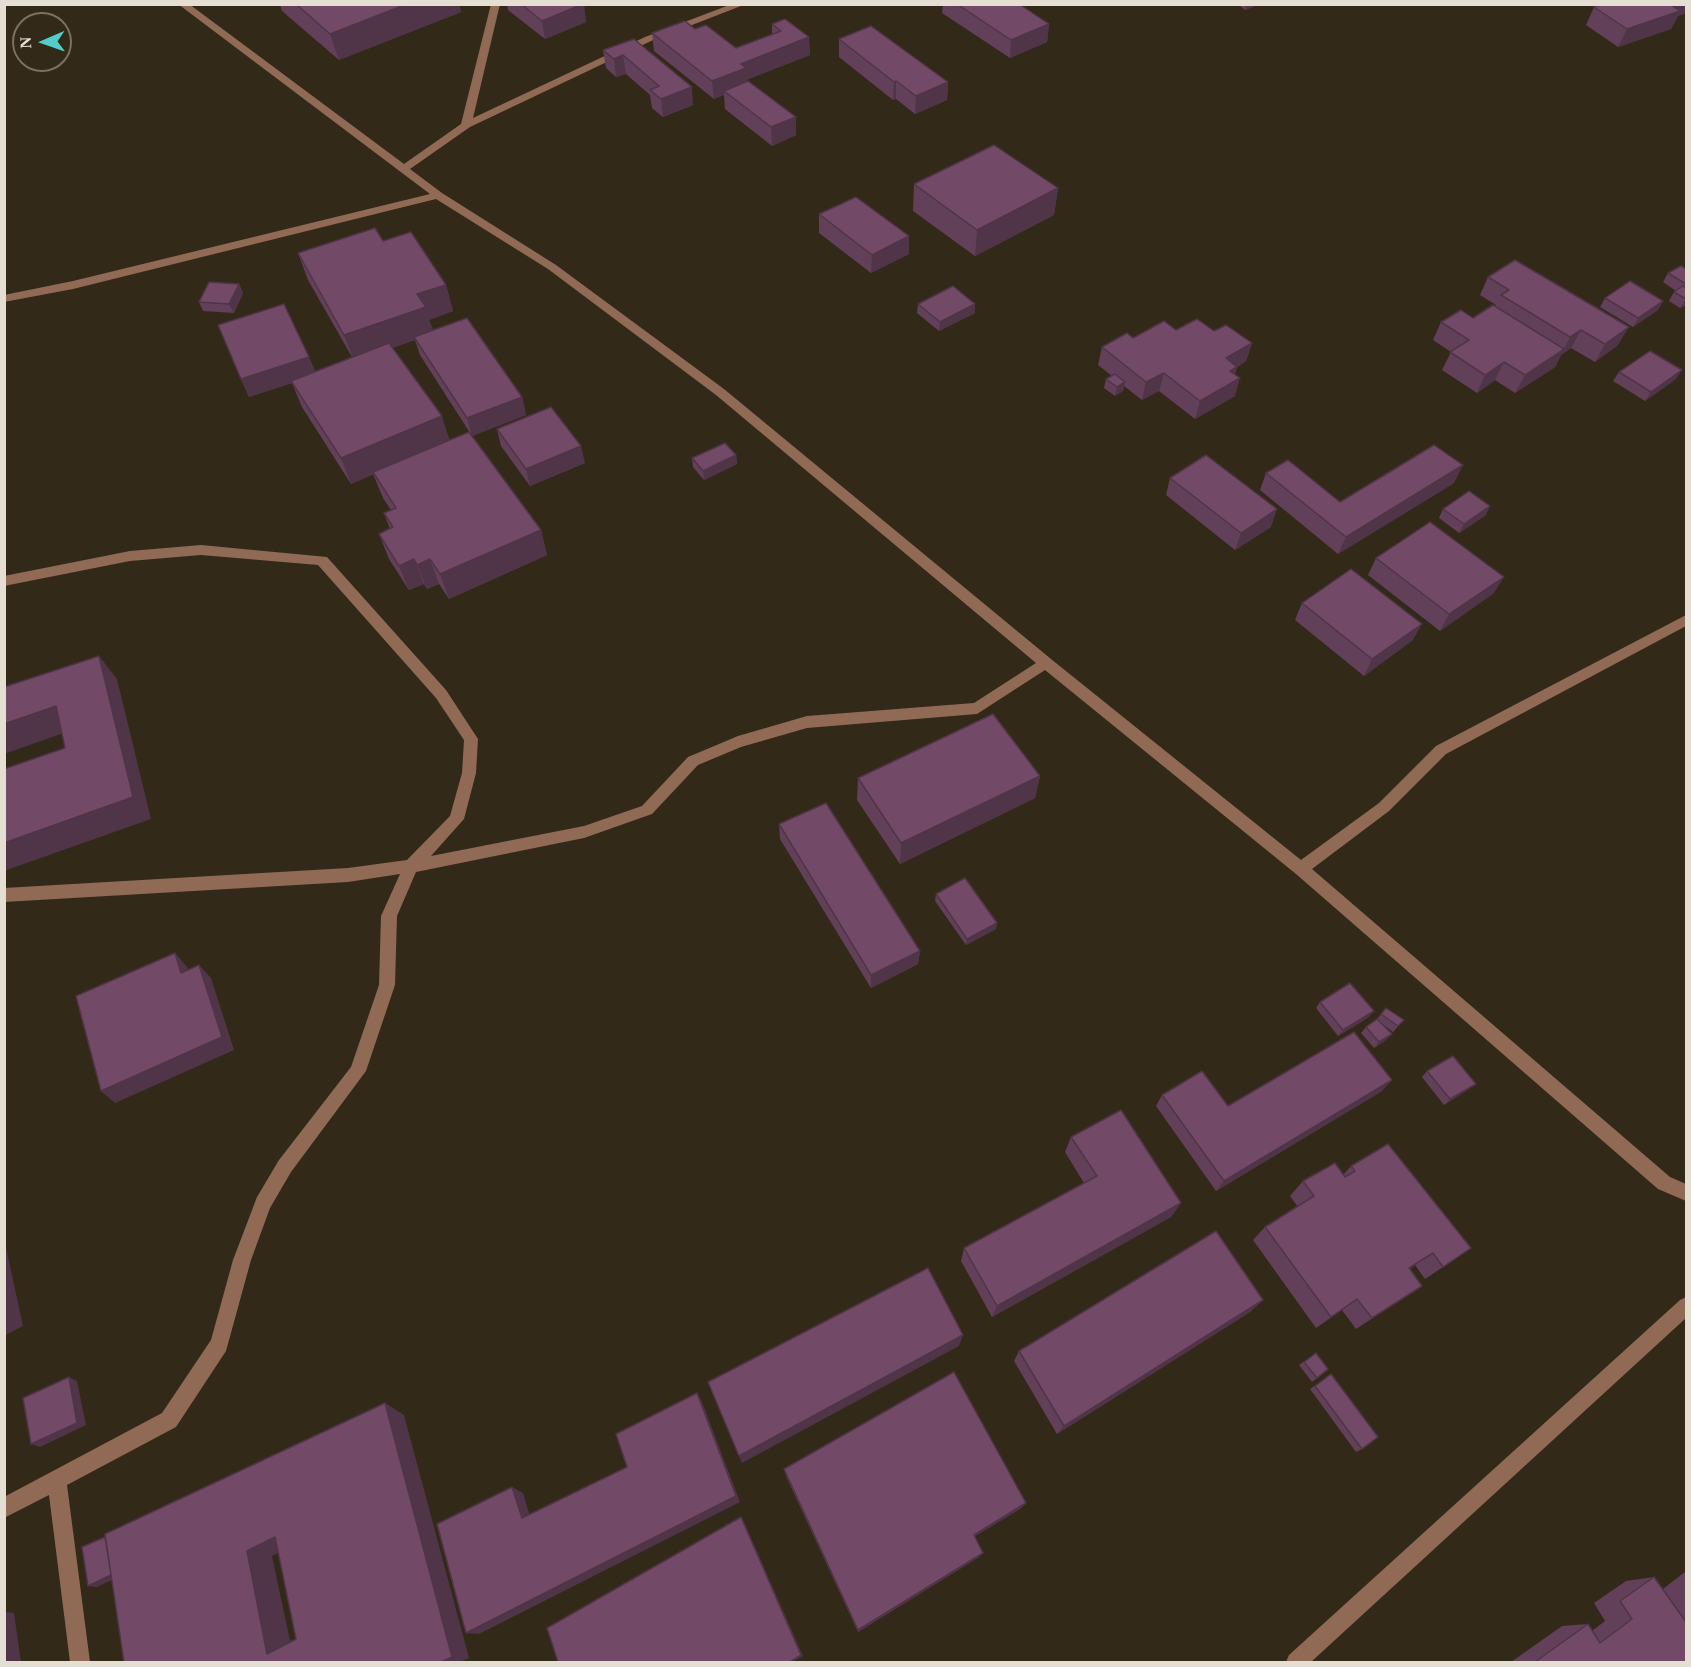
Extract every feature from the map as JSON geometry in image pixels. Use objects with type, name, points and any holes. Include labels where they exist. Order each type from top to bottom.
[{"type":"street","points":[[182,4],[438,195],[552,267],[720,392],[1046,663],[1301,868],[1665,1183],[1686,1193]]},
{"type":"street","points":[[466,125],[496,4]]},
{"type":"street","points":[[404,169],[466,125],[648,39],[706,20],[742,4]]},
{"type":"street","points":[[4,299],[73,285],[438,195]]},
{"type":"street","points":[[4,581],[130,556],[201,550],[322,560],[441,694],[471,739],[469,773],[457,819],[411,867],[389,916],[387,985],[358,1071],[285,1166],[262,1203],[242,1260],[219,1344],[168,1420],[4,1508]]},
{"type":"street","points":[[1301,868],[1384,807],[1441,750],[1686,620]]},
{"type":"street","points":[[4,895],[348,875],[411,867],[584,832],[647,810],[693,761],[738,742],[807,722],[977,708],[1046,663]]},
{"type":"street","points":[[1296,1662],[1686,1306]]},
{"type":"street","points":[[57,1479],[80,1662]]},
{"type":"building","points":[[296,4],[345,5],[407,4],[330,34]]},
{"type":"building","points":[[521,4],[583,4],[542,21]]},
{"type":"building","points":[[957,4],[1019,4],[1049,24],[1011,40]]},
{"type":"building","points":[[1603,4],[1670,4],[1680,11],[1627,29],[1594,7]]},
{"type":"building","points":[[785,19],[809,37],[741,64],[746,68],[712,81],[652,33],[685,21],[695,29],[706,25],[736,48],[781,31],[772,24]]},
{"type":"building","points":[[871,26],[948,82],[916,96],[896,81],[894,82],[839,39]]},
{"type":"building","points":[[634,39],[692,87],[661,99],[650,90],[659,86],[623,55],[614,59],[603,50]]},
{"type":"building","points":[[748,81],[796,117],[771,127],[724,91]]},
{"type":"building","points":[[994,145],[1058,188],[977,230],[914,184]]},
{"type":"building","points":[[856,197],[909,236],[872,255],[819,214]]},
{"type":"building","points":[[375,228],[383,241],[411,232],[446,285],[417,294],[426,307],[344,335],[298,253]]},
{"type":"building","points":[[1515,260],[1629,327],[1605,344],[1581,330],[1570,337],[1501,295],[1509,290],[1488,277]]},
{"type":"building","points":[[1681,266],[1686,269],[1686,284],[1668,273]]},
{"type":"building","points":[[1630,281],[1663,301],[1638,318],[1605,298]]},
{"type":"building","points":[[209,282],[239,284],[229,304],[199,302]]},
{"type":"building","points":[[953,286],[975,304],[940,322],[918,304]]},
{"type":"building","points":[[1683,286],[1686,288],[1686,299],[1674,292]]},
{"type":"building","points":[[284,304],[309,357],[241,379],[218,325]]},
{"type":"building","points":[[1493,305],[1564,349],[1525,375],[1504,362],[1485,375],[1450,352],[1469,340],[1441,322],[1461,310],[1473,318]]},
{"type":"building","points":[[467,318],[522,397],[467,418],[414,337]]},
{"type":"building","points":[[1197,319],[1214,331],[1226,325],[1252,343],[1226,358],[1237,367],[1230,371],[1240,378],[1200,401],[1164,373],[1146,382],[1102,347],[1127,333],[1133,338],[1164,321],[1176,330]]},
{"type":"building","points":[[389,343],[442,416],[341,458],[291,381]]},
{"type":"building","points":[[1650,351],[1682,370],[1651,392],[1619,372]]},
{"type":"building","points":[[1115,374],[1125,382],[1117,387],[1106,379]]},
{"type":"building","points":[[551,407],[581,446],[526,469],[497,429]]},
{"type":"building","points":[[469,432],[541,530],[440,574],[430,559],[417,565],[414,559],[399,566],[379,534],[393,527],[384,513],[396,508],[373,472]]},
{"type":"building","points":[[725,443],[736,455],[703,471],[692,458]]},
{"type":"building","points":[[1434,445],[1463,465],[1346,537],[1266,473],[1288,460],[1340,502]]},
{"type":"building","points":[[1206,455],[1277,509],[1241,533],[1170,478]]},
{"type":"building","points":[[1469,491],[1490,506],[1464,524],[1443,509]]},
{"type":"building","points":[[1430,522],[1504,577],[1449,614],[1376,558]]},
{"type":"building","points":[[1351,569],[1422,624],[1372,659],[1302,603]]},
{"type":"building","points":[[99,656],[133,797],[4,843],[4,769],[65,748],[56,706],[4,724],[4,687]]},
{"type":"building","points":[[993,714],[1040,776],[901,843],[858,778]]},
{"type":"building","points":[[826,803],[920,951],[871,975],[779,824]]},
{"type":"building","points":[[965,878],[997,923],[967,939],[936,894]]},
{"type":"building","points":[[175,953],[181,973],[199,965],[222,1037],[101,1091],[76,996]]},
{"type":"building","points":[[1350,983],[1374,1011],[1343,1030],[1320,1002]]},
{"type":"building","points":[[1386,1008],[1404,1020],[1398,1026],[1381,1014]]},
{"type":"building","points":[[1377,1019],[1392,1034],[1379,1042],[1366,1027]]},
{"type":"building","points":[[1354,1032],[1392,1080],[1224,1181],[1162,1095],[1202,1071],[1228,1106]]},
{"type":"building","points":[[1453,1056],[1476,1084],[1450,1099],[1427,1071]]},
{"type":"building","points":[[1121,1110],[1181,1203],[997,1306],[964,1248],[1097,1176],[1071,1137]]},
{"type":"building","points":[[1388,1144],[1471,1248],[1443,1267],[1433,1253],[1409,1268],[1422,1286],[1372,1318],[1357,1299],[1331,1317],[1265,1227],[1314,1196],[1303,1181],[1335,1163],[1345,1177],[1355,1171],[1351,1166]]},
{"type":"building","points":[[1216,1231],[1263,1300],[1064,1426],[1019,1351]]},
{"type":"building","points":[[928,1268],[963,1335],[739,1456],[708,1382]]},
{"type":"building","points":[[1316,1353],[1328,1369],[1317,1378],[1304,1362]]},
{"type":"building","points":[[954,1372],[1026,1503],[974,1535],[983,1553],[858,1630],[784,1469]]},
{"type":"building","points":[[1331,1374],[1378,1437],[1362,1449],[1315,1386]]},
{"type":"building","points":[[69,1377],[77,1423],[31,1444],[23,1398]]},
{"type":"building","points":[[697,1393],[736,1496],[466,1633],[437,1524],[512,1487],[522,1518],[627,1467],[616,1434]]},
{"type":"building","points":[[385,1403],[452,1657],[441,1662],[124,1662],[105,1534]],"holes":[[[275,1537],[296,1639],[267,1654],[247,1551]]]},
{"type":"building","points":[[741,1517],[801,1655],[790,1662],[558,1662],[547,1628]]},
{"type":"building","points":[[105,1537],[111,1575],[88,1586],[82,1547]]},
{"type":"building","points":[[1654,1577],[1686,1622],[1686,1662],[1535,1662],[1588,1624],[1600,1643],[1632,1619],[1620,1601]]}]
